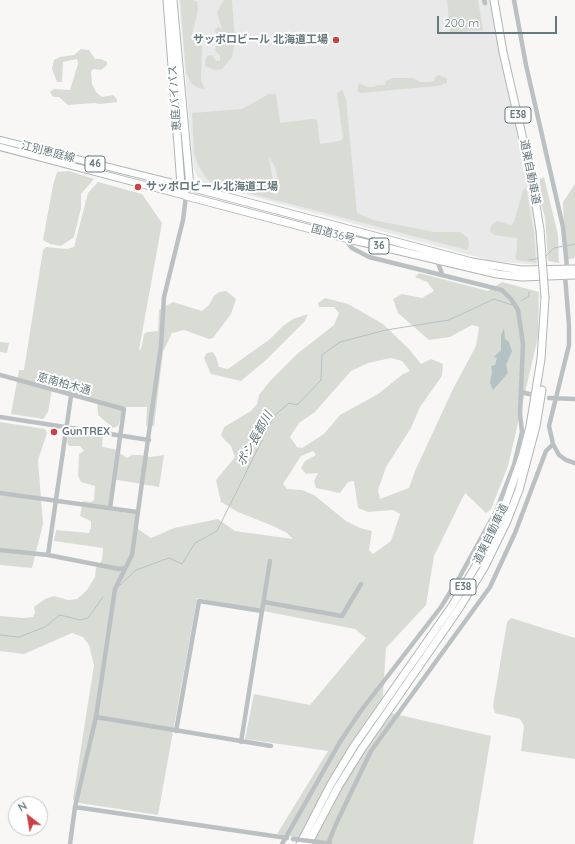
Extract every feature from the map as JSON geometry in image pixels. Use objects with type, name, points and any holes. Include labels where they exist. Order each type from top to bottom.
[{"type":"highway","name":"恵庭バイパス","points":[[167,0],[181,185],[186,196]]},
{"type":"highway","name":"恵庭バイパス","points":[[173,0],[190,187]]},
{"type":"highway","name":"道東自動車道","points":[[308,844],[338,787],[361,750],[484,568],[507,521],[519,490],[536,426],[545,359],[545,298],[540,230],[532,181],[494,0]]},
{"type":"highway","name":"国道36号","points":[[190,187],[472,262],[520,270],[568,270],[575,275]]},
{"type":"highway","name":"国道36号","points":[[186,196],[349,239],[497,274],[522,277],[568,270]]},
{"type":"highway","name":"道東自動車道","points":[[300,844],[354,746],[452,606],[477,564],[500,519],[522,457],[530,426],[541,359],[545,298]]},
{"type":"main road","name":"江別恵庭線","points":[[0,140],[190,187]]},
{"type":"main road","name":"江別恵庭線","points":[[0,148],[186,196]]},
{"type":"street","points":[[514,0],[526,65],[563,227],[568,270],[569,346],[549,426],[553,444],[559,455],[566,460],[575,463]]},
{"type":"street","points":[[70,844],[75,807],[96,717],[115,589],[132,555],[161,345],[164,297],[183,220],[186,196],[190,187]]},
{"type":"street","points":[[282,844],[340,742],[360,712],[441,607],[481,540],[507,487],[520,446],[522,432],[520,414],[523,344],[515,303],[502,290],[442,274],[368,258],[352,248],[348,243],[349,239]]},
{"type":"street","points":[[437,260],[442,274]]},
{"type":"street","name":"恵南柏木通","points":[[0,375],[124,410],[120,435]]},
{"type":"street","points":[[521,392],[532,395]]},
{"type":"street","points":[[48,555],[71,396]]},
{"type":"street","points":[[549,398],[575,399]]},
{"type":"street","points":[[0,417],[67,426],[149,440]]},
{"type":"street","points":[[110,508],[120,435]]},
{"type":"street","points":[[75,807],[329,844],[336,824],[371,752],[490,587],[517,527],[546,451],[553,444]]},
{"type":"street","points":[[0,493],[137,512]]},
{"type":"street","points":[[0,550],[48,555],[119,569],[125,568]]},
{"type":"street","points":[[241,742],[270,561]]},
{"type":"street","points":[[264,602],[342,616],[361,584]]},
{"type":"street","points":[[176,731],[199,601],[262,611]]},
{"type":"street","points":[[96,717],[271,746]]},
{"type":"shaded area","points":[[179,0],[490,0],[526,172],[541,265],[492,261],[204,183],[198,178],[193,166]]},
{"type":"shaded area","points":[[180,0],[193,0],[197,2],[198,10],[192,35],[196,45],[202,46],[201,81],[205,89],[198,88],[191,83],[186,72]]},
{"type":"shaded area","points":[[224,0],[232,0],[235,42],[232,57],[222,69],[215,70],[205,66],[205,60],[207,56],[212,55],[216,61],[220,61],[220,56],[215,50],[218,39],[215,30],[218,27],[222,29],[217,12]]},
{"type":"shaded area","points":[[447,0],[478,0],[483,30],[450,33]]},
{"type":"shaded area","points":[[81,49],[89,50],[95,59],[101,59],[107,62],[107,65],[101,70],[93,69],[91,72],[92,84],[96,92],[102,97],[113,95],[117,99],[117,102],[68,105],[59,97],[53,97],[50,92],[54,89],[70,90],[78,64],[77,59],[63,62],[62,82],[57,82],[52,69],[54,60],[60,57],[74,55]]},
{"type":"shaded area","points":[[439,75],[447,79],[447,83],[437,86],[360,93],[357,90],[359,83],[367,87],[374,87],[378,85],[385,85],[386,81],[392,78],[413,78],[421,82],[430,82],[434,81],[435,77]]},
{"type":"shaded area","points":[[342,90],[346,99],[357,213],[373,220],[434,232],[460,232],[468,238],[469,246],[467,250],[214,184],[207,179],[199,167],[194,154],[192,113],[242,109],[269,94],[276,94],[280,123],[312,119],[317,120],[320,144],[340,141],[343,138],[337,93]],"holes":[[[269,157],[275,167],[278,180],[277,195],[275,194]]]},
{"type":"shaded area","points":[[69,171],[94,179],[81,194],[81,208],[74,237],[61,246],[50,244],[43,240],[53,185],[57,172]]},
{"type":"shaded area","points":[[544,177],[558,235],[559,263],[548,261],[545,217],[539,197],[540,179]]},
{"type":"shaded area","points":[[98,182],[142,194],[162,223],[139,350],[141,349],[144,334],[147,332],[158,331],[159,310],[173,302],[202,311],[209,305],[214,296],[219,292],[226,291],[236,299],[231,314],[213,338],[209,339],[184,330],[172,333],[163,352],[154,426],[147,427],[147,407],[124,407],[118,426],[113,428],[98,415],[97,400],[52,389],[48,412],[43,419],[11,414],[19,370],[24,370],[43,250],[46,247],[67,249],[74,247],[88,193]]},
{"type":"shaded area","points":[[575,184],[575,258],[565,260],[563,202]]},
{"type":"shaded area","points":[[526,187],[534,233],[536,263],[517,260],[515,257],[517,251],[517,238],[494,235],[490,231],[491,225],[497,221],[511,225],[514,222],[523,190]]},
{"type":"shaded area","points":[[419,273],[488,291],[502,282],[539,292],[538,337],[508,466],[491,509],[486,513],[465,493],[434,556],[426,605],[386,648],[382,711],[491,736],[473,844],[330,844],[277,834],[328,751],[245,739],[254,694],[310,705],[366,638],[355,629],[197,598],[158,815],[79,803],[73,799],[94,665],[89,645],[83,637],[72,633],[24,654],[0,651],[0,616],[23,618],[33,617],[35,613],[34,607],[45,599],[54,596],[68,600],[77,599],[87,590],[95,577],[96,568],[102,560],[103,548],[54,541],[56,530],[89,533],[91,527],[91,521],[80,516],[83,501],[91,502],[94,500],[95,486],[81,482],[78,476],[79,454],[84,451],[80,446],[69,446],[67,442],[69,430],[103,434],[102,447],[114,449],[127,458],[132,455],[151,457],[164,455],[159,487],[112,479],[108,510],[135,514],[138,519],[138,529],[151,538],[174,528],[218,519],[235,531],[293,539],[287,533],[238,512],[221,502],[216,480],[235,457],[231,446],[221,436],[224,427],[251,411],[257,404],[259,395],[270,381],[297,354],[334,325],[339,313],[334,307],[319,307],[318,303],[325,298],[348,304],[383,324],[409,349],[421,364],[431,359],[443,364],[442,376],[420,407],[411,428],[386,467],[378,490],[380,499],[409,488],[415,471],[453,389],[476,346],[479,327],[472,325],[450,337],[429,340],[398,313],[393,299],[402,294],[422,298],[434,291],[427,282],[415,277]],"holes":[[[391,358],[402,361],[410,371],[403,374],[378,394],[340,415],[324,434],[302,448],[297,447],[290,437],[299,423],[315,412],[351,371],[368,363]],[[313,451],[316,455],[305,461],[301,468],[306,474],[318,473],[314,481],[316,488],[340,493],[348,482],[354,481],[358,508],[368,512],[393,510],[400,514],[391,541],[373,554],[369,550],[372,531],[360,528],[346,521],[314,495],[302,490],[287,489],[283,484],[301,456]]]},
{"type":"shaded area","points":[[308,314],[305,321],[266,360],[241,381],[211,374],[204,358],[207,353],[213,352],[219,367],[228,369],[270,339],[283,326],[293,319]]},
{"type":"shaded area","points":[[504,328],[505,339],[509,342],[512,351],[506,365],[508,373],[493,390],[490,383],[492,372],[491,366],[495,365],[497,358],[494,357],[501,350],[501,336]]},
{"type":"shaded area","points":[[0,342],[9,343],[7,353],[0,352]]},
{"type":"shaded area","points":[[0,422],[45,429],[47,433],[38,460],[43,524],[32,568],[0,565]]},
{"type":"shaded area","points":[[511,618],[575,638],[575,759],[521,751],[524,726],[520,719],[495,713],[493,706],[507,622]]},
{"type":"waterway","name":"ポシ長都川","points":[[567,246],[575,244]]},
{"type":"waterway","name":"ポシ長都川","points":[[545,257],[554,248],[564,246]]},
{"type":"waterway","name":"ポシ長都川","points":[[529,260],[540,258]]},
{"type":"waterway","name":"ポシ長都川","points":[[521,301],[529,296],[529,292]]},
{"type":"waterway","name":"ポシ長都川","points":[[119,586],[136,570],[169,558],[182,564],[195,543],[217,531],[274,416],[289,403],[297,405],[321,380],[322,355],[340,342],[386,330],[449,320],[494,299],[512,305]]},
{"type":"waterway","name":"ポシ長都川","points":[[0,635],[19,637],[45,627],[60,615],[80,620],[88,618],[103,597]]},
{"type":"place","name":"サッポロビール 北海道工場","points":[[336,40]]},
{"type":"place","name":"サッポロビール北海道工場","points":[[138,187]]},
{"type":"place","name":"GunTREX","points":[[54,432]]}]
